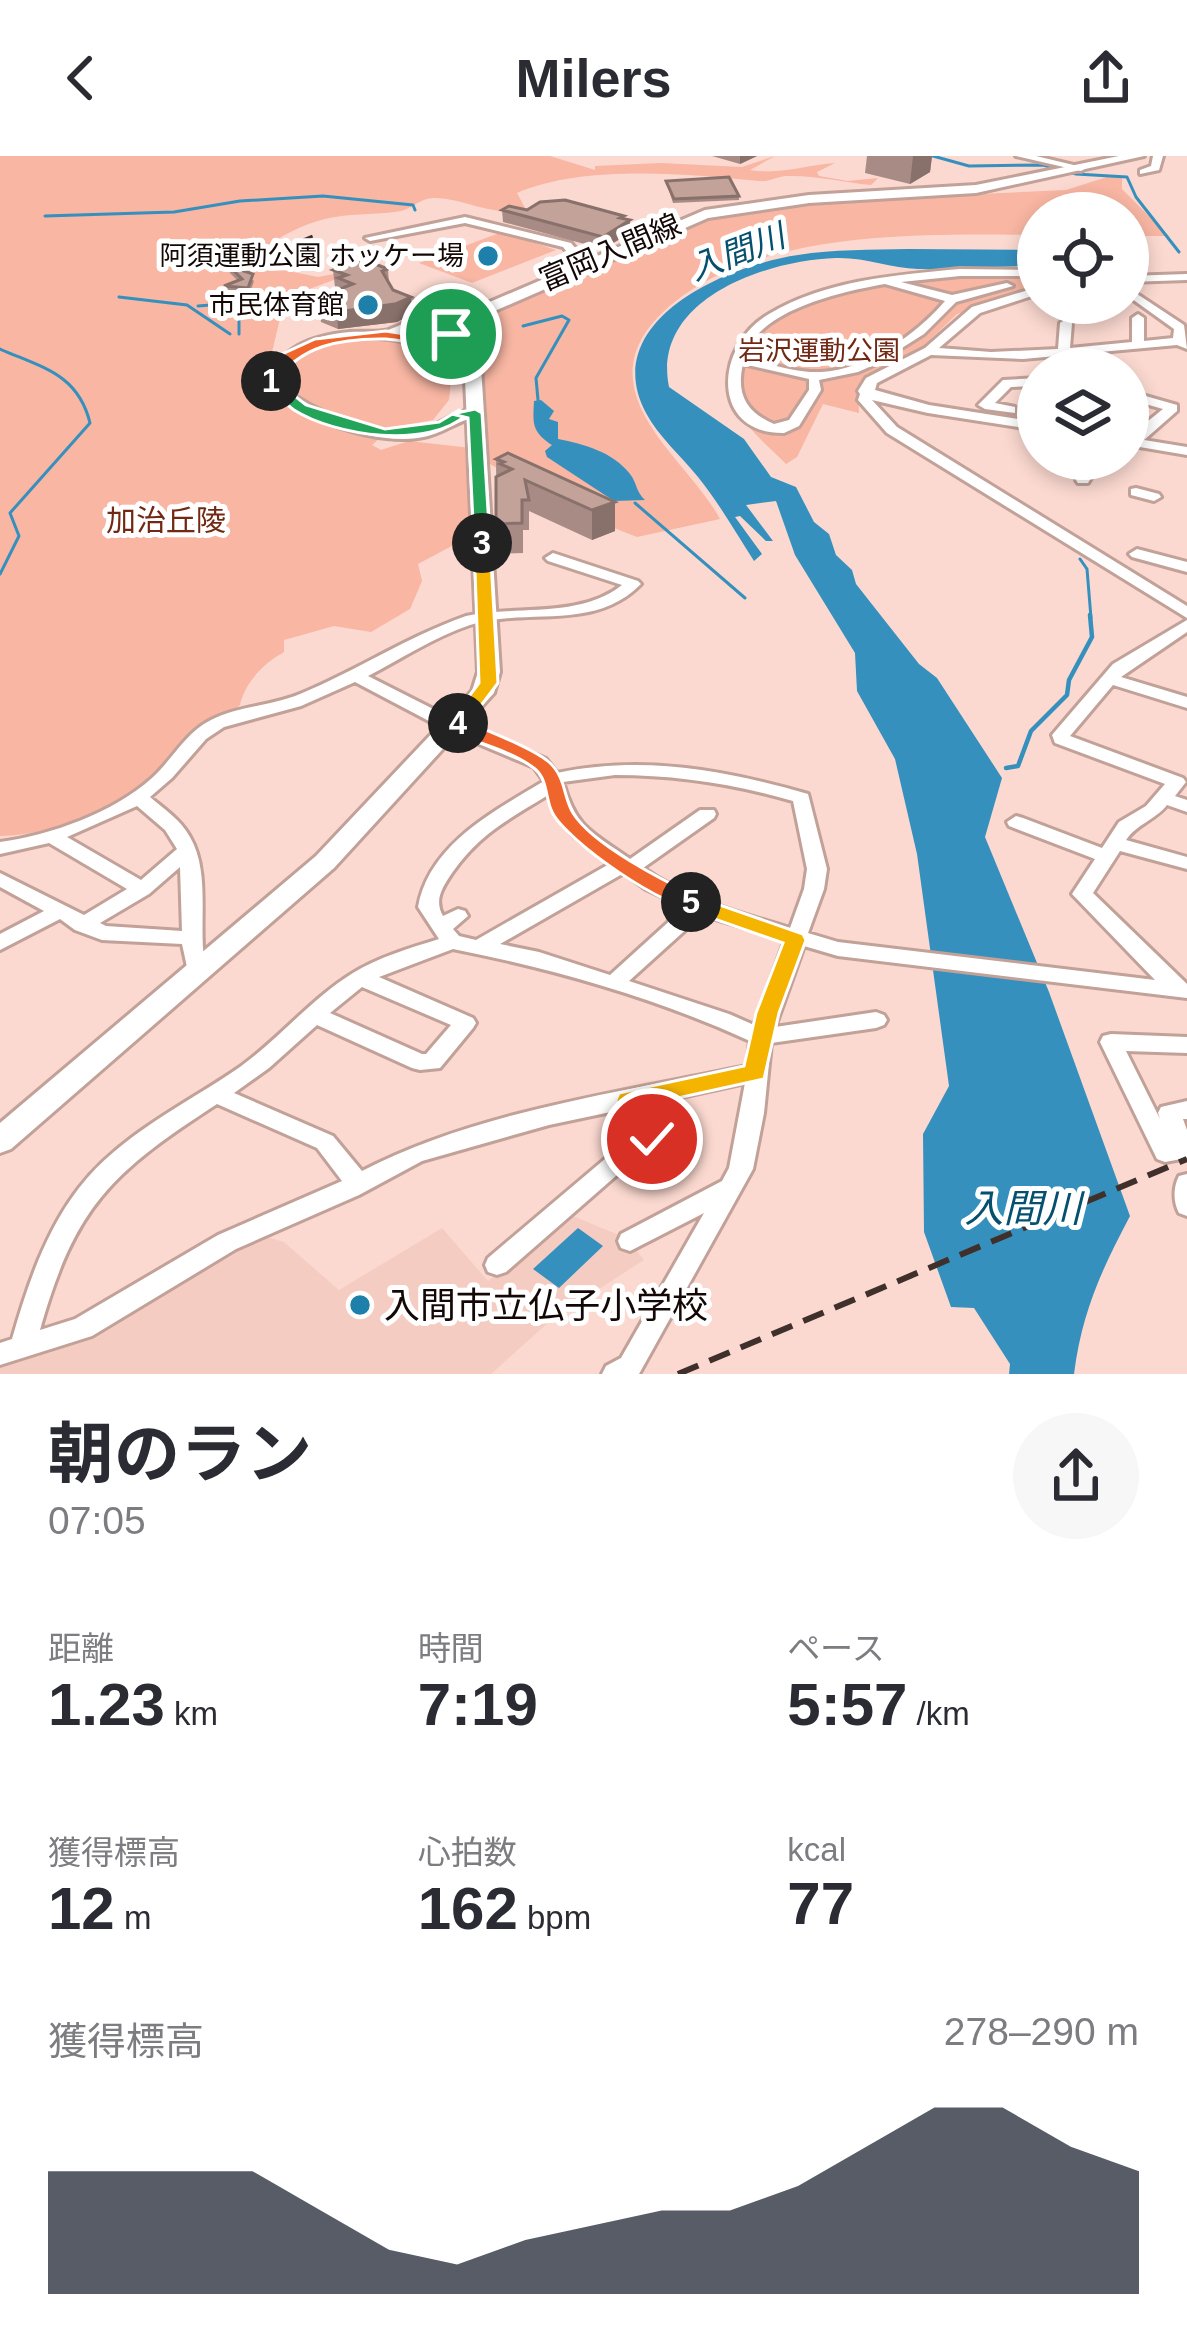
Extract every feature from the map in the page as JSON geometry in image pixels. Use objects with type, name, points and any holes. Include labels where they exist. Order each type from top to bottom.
[{"type":"main road","name":"富岡入間線","points":[[0,1141],[325,862],[451,730],[488,683],[471,334],[484,310],[682,220],[773,202],[976,189],[1138,156]]},
{"type":"street","points":[[1021,156],[1071,170]]},
{"type":"street","points":[[1144,172],[1156,168],[1158,156]]},
{"type":"street","points":[[370,238],[465,220],[567,244],[574,255]]},
{"type":"street","points":[[815,379],[815,390],[794,423],[777,430],[752,422],[739,403],[732,379],[737,358],[758,330],[786,310],[883,278],[964,271],[1017,279]]},
{"type":"street","points":[[1149,278],[1187,277]]},
{"type":"street","points":[[883,278],[956,298],[1017,284]]},
{"type":"street","points":[[864,391],[882,374],[929,351],[976,310],[1017,291]]},
{"type":"street","points":[[737,358],[815,379],[844,376],[935,322],[956,298]]},
{"type":"street","points":[[386,335],[430,315],[429,308],[408,299]]},
{"type":"street","points":[[1104,325],[1103,348],[1183,343],[1180,328],[1149,306]]},
{"type":"street","points":[[435,344],[451,339],[453,318],[466,307]]},
{"type":"street","points":[[1138,324],[1138,345]]},
{"type":"street","points":[[451,355],[435,344],[386,335],[331,340],[278,362],[270,384],[301,408],[389,434],[443,426],[455,415],[475,413]]},
{"type":"street","points":[[929,351],[965,356],[1017,354]]},
{"type":"street","points":[[1017,383],[1008,383],[986,406],[1017,413]]},
{"type":"street","points":[[864,391],[999,426],[1017,422]]},
{"type":"street","points":[[864,391],[871,412],[892,430],[1187,613]]},
{"type":"street","points":[[1149,401],[1172,408],[1149,426]]},
{"type":"street","points":[[1149,444],[1187,451]]},
{"type":"street","points":[[1136,492],[1154,496]]},
{"type":"street","points":[[1137,554],[1187,567]]},
{"type":"street","points":[[0,848],[51,836],[138,797],[208,728],[294,703],[413,649],[455,624],[581,607],[622,596],[633,584],[553,558]]},
{"type":"street","points":[[1187,625],[1108,678],[1061,739],[1176,788],[1187,806]]},
{"type":"street","points":[[352,674],[435,716],[451,730],[528,757],[554,781],[568,821],[627,866],[699,906],[795,940],[887,956],[1182,990]]},
{"type":"street","points":[[1108,678],[1187,703]]},
{"type":"street","points":[[615,1374],[630,1366],[733,1187],[753,1113],[760,1037],[817,869],[801,798],[727,776],[612,770],[554,781],[463,844],[431,889],[428,907],[450,929],[479,947],[539,959],[721,1019],[760,1037],[876,1020]]},
{"type":"street","points":[[1176,788],[1126,826],[1082,894],[1182,990]]},
{"type":"street","points":[[138,797],[182,837],[193,889],[190,938],[194,962],[203,968]]},
{"type":"street","points":[[479,947],[627,866],[706,814]]},
{"type":"street","points":[[1016,822],[1110,850],[1187,862]]},
{"type":"street","points":[[51,836],[142,889]]},
{"type":"street","points":[[82,926],[142,889],[184,853]]},
{"type":"street","points":[[0,879],[102,933],[190,938]]},
{"type":"street","points":[[613,984],[699,906]]},
{"type":"street","points":[[0,944],[57,912]]},
{"type":"street","points":[[12,1350],[69,1220],[91,1190],[151,1136],[215,1094],[361,978],[450,929]]},
{"type":"street","points":[[317,1016],[420,1062],[432,1062],[465,1023],[361,978]]},
{"type":"street","points":[[1187,1045],[1111,1042],[1165,1153],[1185,1154],[1168,1113],[1187,1110]]},
{"type":"street","points":[[12,1350],[83,1328],[227,1242],[415,1154],[755,1073]]},
{"type":"street","points":[[215,1094],[325,1142],[358,1184]]},
{"type":"street","points":[[497,1265],[633,1148],[665,1128],[629,1106],[628,1100]]},
{"type":"street","points":[[1187,1184],[1187,1206]]},
{"type":"street","points":[[630,1240],[733,1187]]},
{"type":"shaded area","name":"入間市立仏子小学校","points":[[573,1216],[626,1238],[644,1260],[551,1320],[491,1374],[0,1374],[0,1368],[96,1335],[264,1236],[284,1242],[339,1290],[442,1228],[488,1281]]},
{"type":"green space","name":"加治丘陵","points":[[0,156],[550,156],[595,170],[595,166],[661,163],[742,167],[775,156],[750,170],[782,171],[835,163],[817,172],[819,176],[848,181],[878,178],[871,185],[797,176],[763,181],[636,174],[573,178],[517,193],[525,208],[491,209],[430,198],[401,211],[310,223],[244,262],[318,277],[366,268],[285,298],[265,381],[278,390],[275,373],[286,363],[312,347],[332,342],[401,339],[440,351],[453,362],[449,400],[433,420],[376,430],[306,408],[382,436],[372,445],[381,450],[409,441],[471,448],[480,531],[418,564],[422,581],[410,609],[371,632],[334,626],[284,640],[284,652],[256,674],[240,705],[130,793],[68,823],[0,836]]},
{"type":"green space","points":[[1110,176],[1122,177],[1125,192],[1022,192],[1066,190]]},
{"type":"green space","points":[[1017,192],[1017,235],[891,237],[788,251],[740,266],[697,287],[660,315],[635,353],[637,400],[657,435],[720,519],[637,537],[591,519],[486,462],[479,333],[481,323],[498,303],[703,218],[805,202]]},
{"type":"green space","points":[[1149,216],[1169,236],[1149,236]]},
{"type":"green space","name":"阿須運動公園 ホッケー場","points":[[502,232],[556,250],[472,283],[419,263]]},
{"type":"green space","name":"岩沢運動公園","points":[[935,268],[1017,270],[1017,294],[957,314],[917,352],[863,383],[858,389],[859,413],[823,404],[797,457],[786,464],[748,426],[732,399],[728,366],[740,339],[765,318],[798,301],[873,279]]},
{"type":"water","name":"入間川","points":[[1017,250],[1017,267],[918,269],[836,258],[748,276],[696,308],[678,330],[668,356],[669,387],[744,439],[771,477],[796,487],[814,522],[829,534],[836,555],[852,570],[856,584],[919,664],[937,678],[1002,778],[985,837],[1049,992],[1130,1216],[1094,1292],[1074,1374],[1009,1374],[1010,1364],[974,1308],[951,1307],[924,1232],[923,1134],[949,1086],[917,854],[895,759],[857,691],[855,653],[795,555],[776,501],[746,505],[773,541],[766,541],[740,516],[735,517],[762,554],[754,561],[706,487],[651,422],[636,380],[639,351],[654,325],[677,303],[706,285],[769,261],[839,251]]},
{"type":"water","points":[[541,400],[554,411],[549,419],[558,422],[558,439],[588,446],[615,460],[645,500],[614,501],[547,457],[545,451],[552,445],[534,421],[534,401]]},
{"type":"water","points":[[578,1228],[603,1246],[559,1288],[533,1269]]},
{"type":"building","points":[[729,177],[739,196],[674,199],[666,181]]},
{"type":"building","points":[[565,200],[630,220],[603,237],[502,210],[509,206],[527,210],[540,202]]},
{"type":"building","points":[[362,259],[388,269],[382,271],[393,290],[411,297],[395,304],[337,312],[319,305],[332,300],[322,296],[353,284],[338,278],[347,275],[333,270]]},
{"type":"building","points":[[229,266],[253,274],[248,288],[224,286],[242,279]]},
{"type":"building","points":[[508,453],[615,502],[592,510],[525,480],[529,500],[522,500],[522,523],[496,524],[496,477],[512,469],[496,459]]},
{"type":"waterway","points":[[933,156],[969,166],[1043,165],[1076,174],[1127,177],[1136,197],[1179,252]]},
{"type":"waterway","points":[[45,216],[174,212],[240,201],[323,196],[413,205],[415,210]]},
{"type":"waterway","points":[[119,297],[187,305],[230,334]]},
{"type":"waterway","points":[[198,306],[223,304],[239,312],[239,334]]},
{"type":"waterway","points":[[523,326],[562,316],[569,320],[536,378],[538,400]]},
{"type":"waterway","points":[[0,349],[68,383],[90,423],[10,513],[19,536],[0,574]]},
{"type":"waterway","points":[[635,503],[745,598]]},
{"type":"waterway","points":[[1080,559],[1087,569],[1091,618]]},
{"type":"waterway","points":[[1006,768],[1018,766],[1031,731],[1067,695],[1069,680],[1092,637],[1090,615]]},
{"type":"railway","points":[[244,264],[318,234]]},
{"type":"railway","points":[[678,1374],[1187,1159]]},
{"type":"place","name":"阿須運動公園 ホッケー場","points":[[488,256]]},
{"type":"place","name":"市民体育館","points":[[368,305]]},
{"type":"place","name":"入間市立仏子小学校","points":[[360,1305]]},
{"type":"route","points":[[451,334],[451,339],[435,344],[386,335],[320,342],[283,358],[270,384],[319,416],[389,434],[443,426],[455,415],[475,413],[489,672],[483,693],[455,727],[540,763],[553,779],[568,821],[653,884],[713,912],[795,940],[767,1013],[755,1073],[628,1100],[629,1106],[665,1128],[652,1139]]}]
